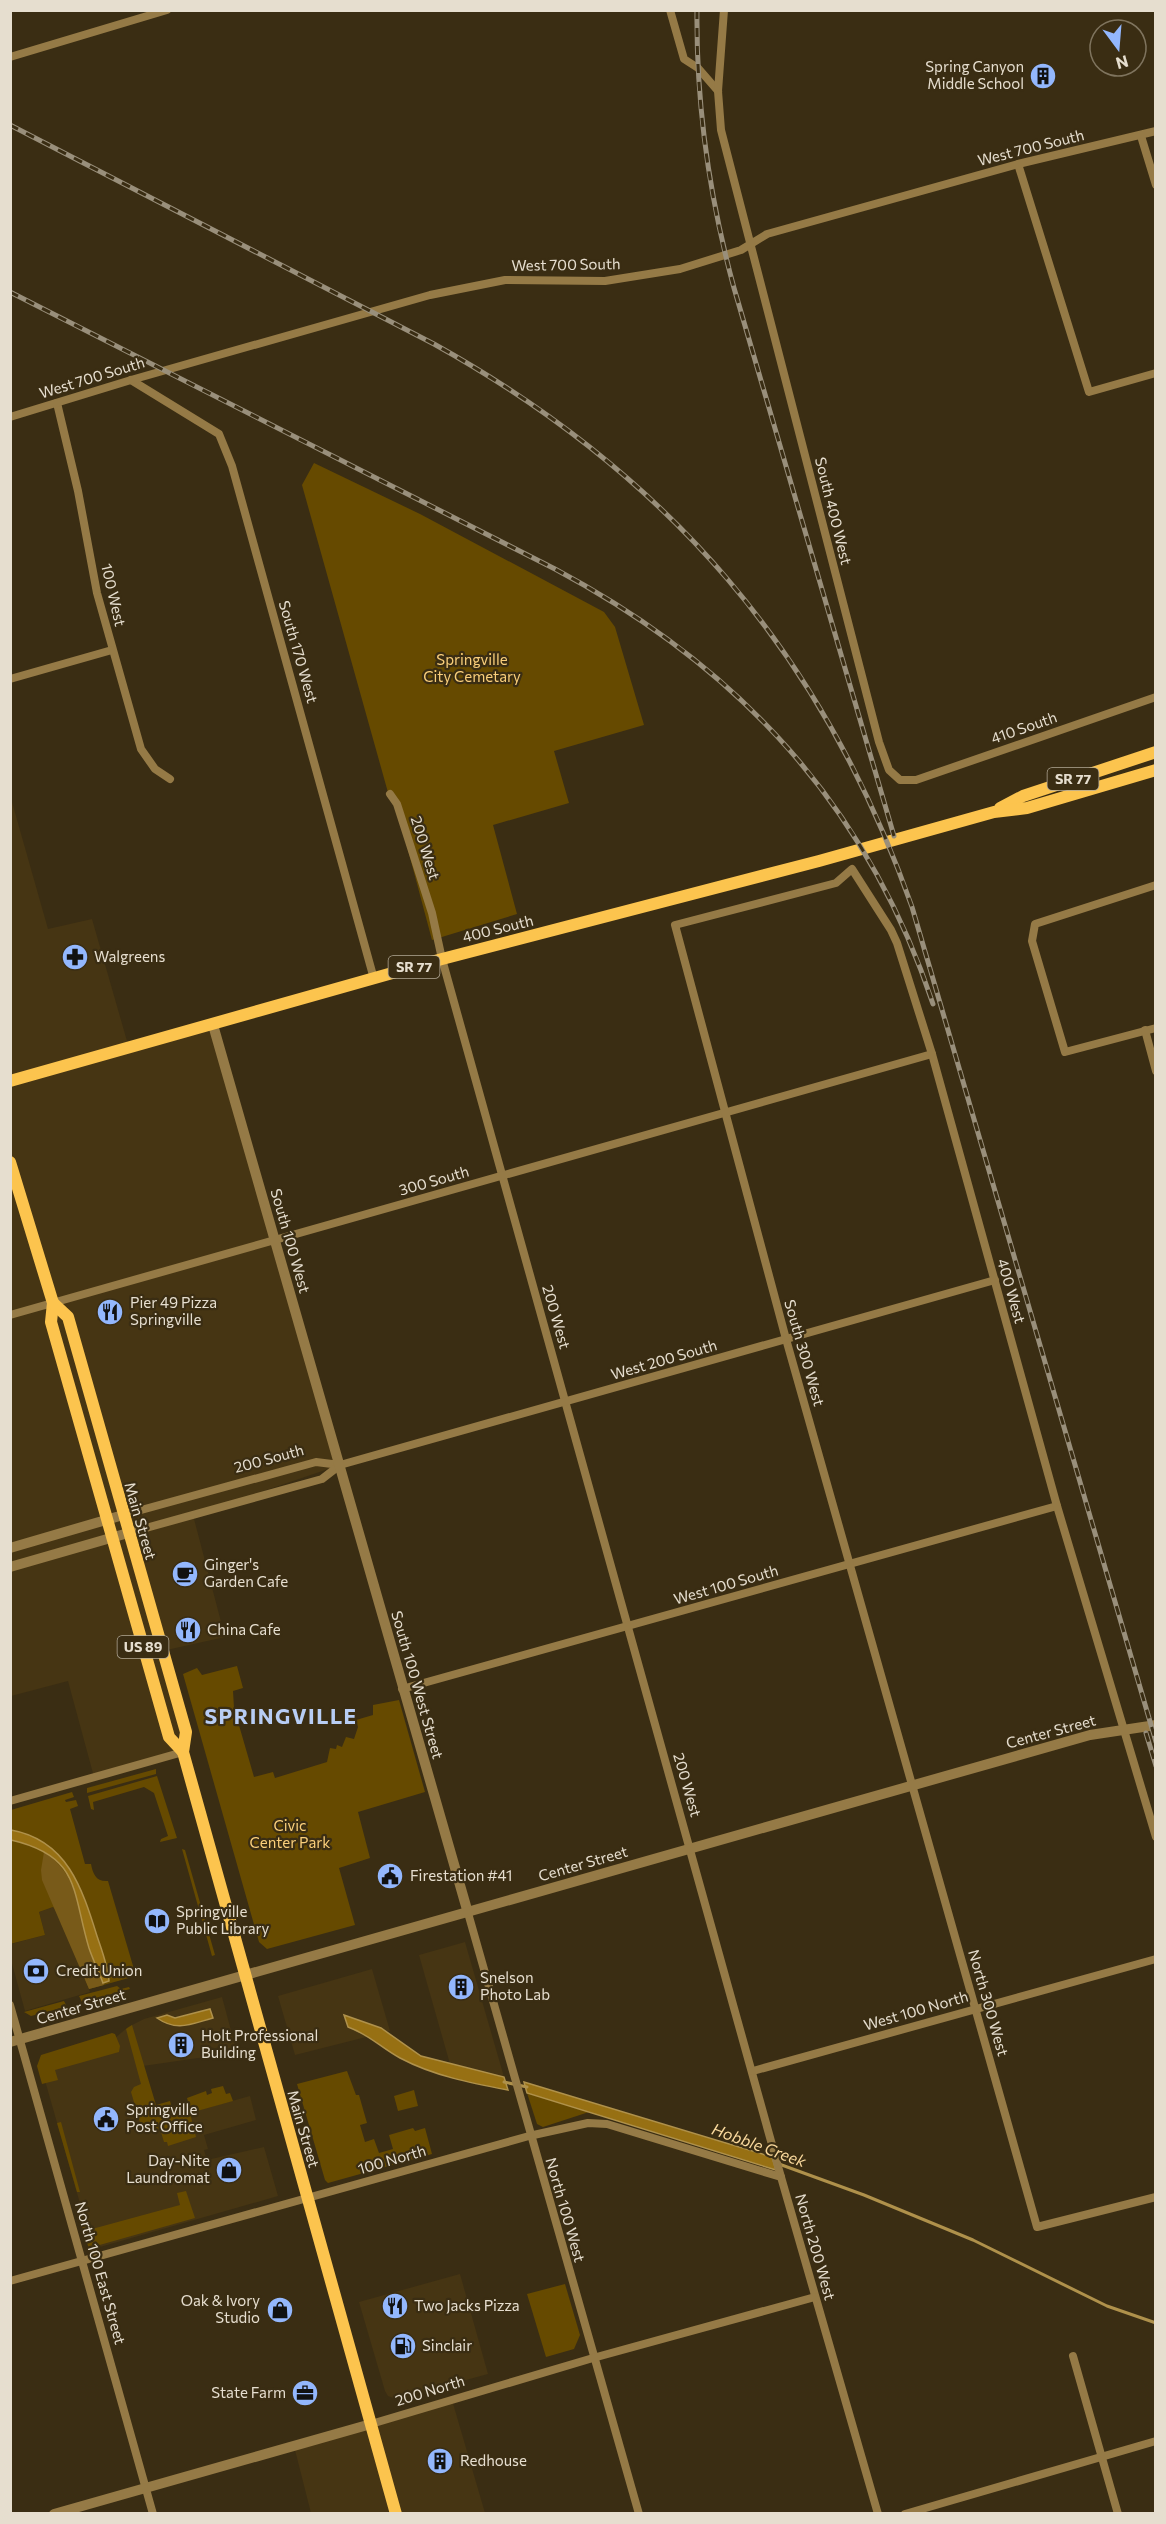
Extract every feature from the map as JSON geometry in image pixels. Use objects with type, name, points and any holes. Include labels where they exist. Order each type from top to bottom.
[{"type":"main road","name":"400 South","points":[[994,812],[1023,796],[1155,752]]},
{"type":"main road","name":"400 South","points":[[10,1081],[442,959],[819,861],[994,812],[1027,808],[1155,770]]},
{"type":"main road","name":"Main Street","points":[[10,1162],[53,1304],[51,1322],[169,1737],[183,1752]]},
{"type":"main road","name":"Main Street","points":[[53,1304],[68,1317],[186,1732],[183,1752],[396,2514]]},
{"type":"street","points":[[10,57],[167,10]]},
{"type":"street","points":[[670,10],[684,59],[698,68],[718,91]]},
{"type":"street","name":"South 400 West","points":[[724,10],[718,91],[721,129],[879,742],[889,770],[900,780]]},
{"type":"street","name":"West 700 South","points":[[10,417],[430,295],[505,280],[605,281],[680,269],[741,250],[767,234],[1018,164],[1155,131]]},
{"type":"street","points":[[1141,135],[1155,185]]},
{"type":"street","points":[[1018,164],[1089,392],[1155,373]]},
{"type":"street","name":"South 170 West","points":[[131,380],[219,434],[232,465],[374,979]]},
{"type":"street","name":"100 West","points":[[57,403],[78,491],[97,593],[141,749],[155,769],[170,779]]},
{"type":"street","points":[[10,679],[112,650]]},
{"type":"street","name":"410 South","points":[[900,780],[916,780],[1155,697]]},
{"type":"street","name":"200 West","points":[[390,794],[397,804],[432,913],[442,959],[627,1627],[692,1849]]},
{"type":"street","name":"South 300 West","points":[[852,869],[836,883],[675,925],[786,1339],[912,1786]]},
{"type":"street","name":"400 West","points":[[852,869],[897,943],[932,1054],[1057,1506],[1125,1728],[1155,1837]]},
{"type":"street","points":[[1155,885],[1035,924],[1032,941],[1065,1052],[1155,1028]]},
{"type":"street","name":"South 100 West","points":[[213,1025],[340,1464]]},
{"type":"street","points":[[1145,1030],[1155,1071]]},
{"type":"street","name":"300 South","points":[[10,1315],[932,1054]]},
{"type":"street","name":"West 200 South","points":[[340,1464],[995,1280]]},
{"type":"street","name":"200 South","points":[[10,1548],[316,1462],[340,1464]]},
{"type":"street","points":[[10,1567],[322,1479],[340,1464]]},
{"type":"street","name":"South 100 West Street","points":[[340,1464],[402,1689],[468,1913]]},
{"type":"street","name":"West 100 South","points":[[402,1689],[1057,1506]]},
{"type":"street","name":"Center Street","points":[[15,2041],[1090,1736],[1125,1728],[1155,1725]]},
{"type":"street","points":[[10,1801],[183,1752]]},
{"type":"street","name":"North 300 West","points":[[912,1786],[1037,2227],[1155,2197]]},
{"type":"street","name":"North 200 West","points":[[692,1849],[781,2177],[878,2514]]},
{"type":"street","name":"North 100 West","points":[[468,1913],[517,2092],[639,2514]]},
{"type":"street","name":"West 100 North","points":[[753,2071],[1155,1959]]},
{"type":"street","name":"North 100 East Street","points":[[10,2005],[15,2041],[82,2262],[153,2514]]},
{"type":"street","name":"100 North","points":[[10,2281],[530,2136],[588,2123],[607,2124],[781,2177]]},
{"type":"street","name":"200 North","points":[[54,2514],[593,2358],[815,2297]]},
{"type":"street","points":[[1073,2356],[1118,2514]]},
{"type":"street","points":[[905,2514],[1155,2442]]},
{"type":"shaded area","points":[[10,795],[48,929],[92,919],[129,1048],[213,1025],[340,1465],[193,1515],[225,1637],[162,1651],[186,1732],[183,1752],[94,1777],[68,1681],[11,1696]]},
{"type":"shaded area","points":[[11,1830],[30,1835],[46,1844],[59,1855],[69,1869],[85,1901],[104,1958],[109,1981],[103,1983],[94,1961],[75,1893],[62,1866],[34,1847],[11,1840]]},
{"type":"shaded area","points":[[44,1852],[64,1871],[71,1882],[90,1951],[104,1985],[89,1989],[42,1880]]},
{"type":"shaded area","points":[[53,1907],[60,1915],[90,1992],[25,2011],[11,1960],[11,1944],[45,1935],[39,1912]]},
{"type":"shaded area","points":[[465,1942],[504,2077],[450,2064],[419,1955]]},
{"type":"shaded area","points":[[372,1969],[390,2031],[295,2055],[278,1996]]},
{"type":"shaded area","points":[[222,1997],[236,2049],[205,2057],[143,2066],[156,2122],[250,2096],[256,2120],[204,2135],[208,2149],[204,2150],[207,2160],[264,2147],[278,2196],[93,2249],[40,2063],[108,2044],[128,2027],[144,2019]]},
{"type":"shaded area","points":[[210,2009],[213,2018],[184,2026],[171,2025],[157,2018],[167,2015],[175,2018]]},
{"type":"shaded area","points":[[344,2015],[381,2028],[421,2056],[504,2077],[508,2090],[426,2070],[393,2054],[348,2027]]},
{"type":"shaded area","points":[[524,2082],[772,2157],[776,2170],[527,2093]]},
{"type":"shaded area","points":[[460,2274],[488,2374],[396,2399],[388,2396],[359,2302]]},
{"type":"shaded area","points":[[452,2400],[485,2513],[311,2513],[294,2446]]},
{"type":"green space","name":"Springville City Cemetary","points":[[314,463],[420,514],[604,612],[615,627],[644,725],[554,751],[569,803],[493,825],[517,914],[432,940],[396,805],[389,796],[302,485]]},
{"type":"green space","name":"Civic Center Park","points":[[237,1666],[243,1688],[233,1691],[234,1708],[254,1777],[273,1772],[275,1778],[327,1762],[330,1748],[336,1749],[337,1745],[342,1747],[346,1737],[354,1739],[358,1727],[356,1720],[373,1715],[373,1705],[399,1700],[425,1792],[358,1812],[370,1858],[339,1868],[355,1925],[267,1949],[259,1942],[183,1674],[197,1668],[202,1675]]},
{"type":"green space","points":[[156,1769],[156,1774],[87,1793],[87,1788]]},
{"type":"green space","points":[[157,1776],[177,1838],[160,1842],[168,1836],[154,1793],[144,1787],[93,1802],[94,1810],[91,1809],[88,1796]]},
{"type":"green space","points":[[72,1792],[74,1797],[65,1800],[66,1802],[76,1800],[78,1806],[70,1809],[85,1864],[91,1864],[98,1879],[108,1881],[136,1976],[89,1989],[60,1915],[53,1907],[39,1912],[45,1935],[10,1944],[11,1810]]},
{"type":"green space","points":[[182,1849],[185,1850],[215,1955],[212,1956]]},
{"type":"green space","points":[[117,1986],[121,1989],[129,1987],[130,1989],[82,2002],[79,1996]]},
{"type":"green space","points":[[64,2001],[65,2007],[31,2016],[24,2012]]},
{"type":"green space","points":[[132,2025],[156,2105],[170,2101],[172,2108],[189,2105],[187,2098],[206,2091],[207,2095],[212,2093],[211,2089],[223,2086],[226,2094],[230,2093],[233,2101],[190,2113],[196,2137],[168,2146],[167,2142],[164,2142],[160,2129],[143,2133],[131,2092],[134,2087],[141,2084],[126,2029]]},
{"type":"green space","points":[[115,2034],[120,2046],[119,2052],[55,2070],[58,2080],[42,2084],[37,2066],[41,2055]]},
{"type":"green space","points":[[347,2071],[356,2095],[359,2095],[367,2123],[360,2125],[365,2142],[374,2139],[379,2153],[393,2149],[389,2135],[413,2128],[415,2131],[425,2128],[432,2154],[328,2183],[325,2180],[297,2084]]},
{"type":"green space","points":[[414,2090],[418,2106],[398,2111],[394,2096]]},
{"type":"green space","points":[[527,2093],[589,2112],[543,2127],[537,2124]]},
{"type":"green space","points":[[61,2122],[80,2192],[77,2192],[57,2123]]},
{"type":"green space","points":[[186,2191],[195,2218],[89,2248],[77,2210],[85,2207],[92,2229],[180,2205],[177,2193]]},
{"type":"green space","points":[[565,2284],[580,2335],[574,2349],[546,2357],[527,2294]]},
{"type":"waterway","name":"Hobble Creek","points":[[504,2082],[527,2087]]},
{"type":"waterway","name":"Hobble Creek","points":[[779,2164],[864,2195],[973,2240],[1107,2306],[1156,2323]]},
{"type":"railway","points":[[697,10],[699,81],[706,150],[725,254],[894,836]]},
{"type":"railway","points":[[10,125],[434,344],[518,395],[595,451],[665,512],[727,579],[783,652],[833,730],[876,815],[912,907],[1156,1742]]},
{"type":"railway","points":[[10,292],[555,569],[621,608],[682,650],[738,697],[788,749],[833,805],[872,866],[905,932],[933,1004]]},
{"type":"railway","points":[[1146,1733],[1156,1766]]},
{"type":"place","name":"Spring Canyon Middle School","points":[[1043,76]]},
{"type":"place","name":"Walgreens","points":[[75,957]]},
{"type":"place","name":"Pier 49 Pizza Springville","points":[[110,1312]]},
{"type":"place","name":"Ginger's Garden Cafe","points":[[185,1574]]},
{"type":"place","name":"China Cafe","points":[[188,1630]]},
{"type":"place","name":"Firestation #41","points":[[390,1876]]},
{"type":"place","name":"Springville Public Library","points":[[157,1921]]},
{"type":"place","name":"Credit Union","points":[[36,1971]]},
{"type":"place","name":"Snelson Photo Lab","points":[[461,1987]]},
{"type":"place","name":"Holt Professional Building","points":[[181,2045]]},
{"type":"place","name":"Springville Post Office","points":[[106,2119]]},
{"type":"place","name":"Day-Nite Laundromat","points":[[229,2170]]},
{"type":"place","name":"Two Jacks Pizza","points":[[395,2306]]},
{"type":"place","name":"Oak & Ivory Studio","points":[[280,2310]]},
{"type":"place","name":"Sinclair","points":[[403,2346]]},
{"type":"place","name":"State Farm","points":[[305,2393]]},
{"type":"place","name":"Redhouse","points":[[440,2461]]},
{"type":"district","name":"SPRINGVILLE","points":[[281,1717]]}]
